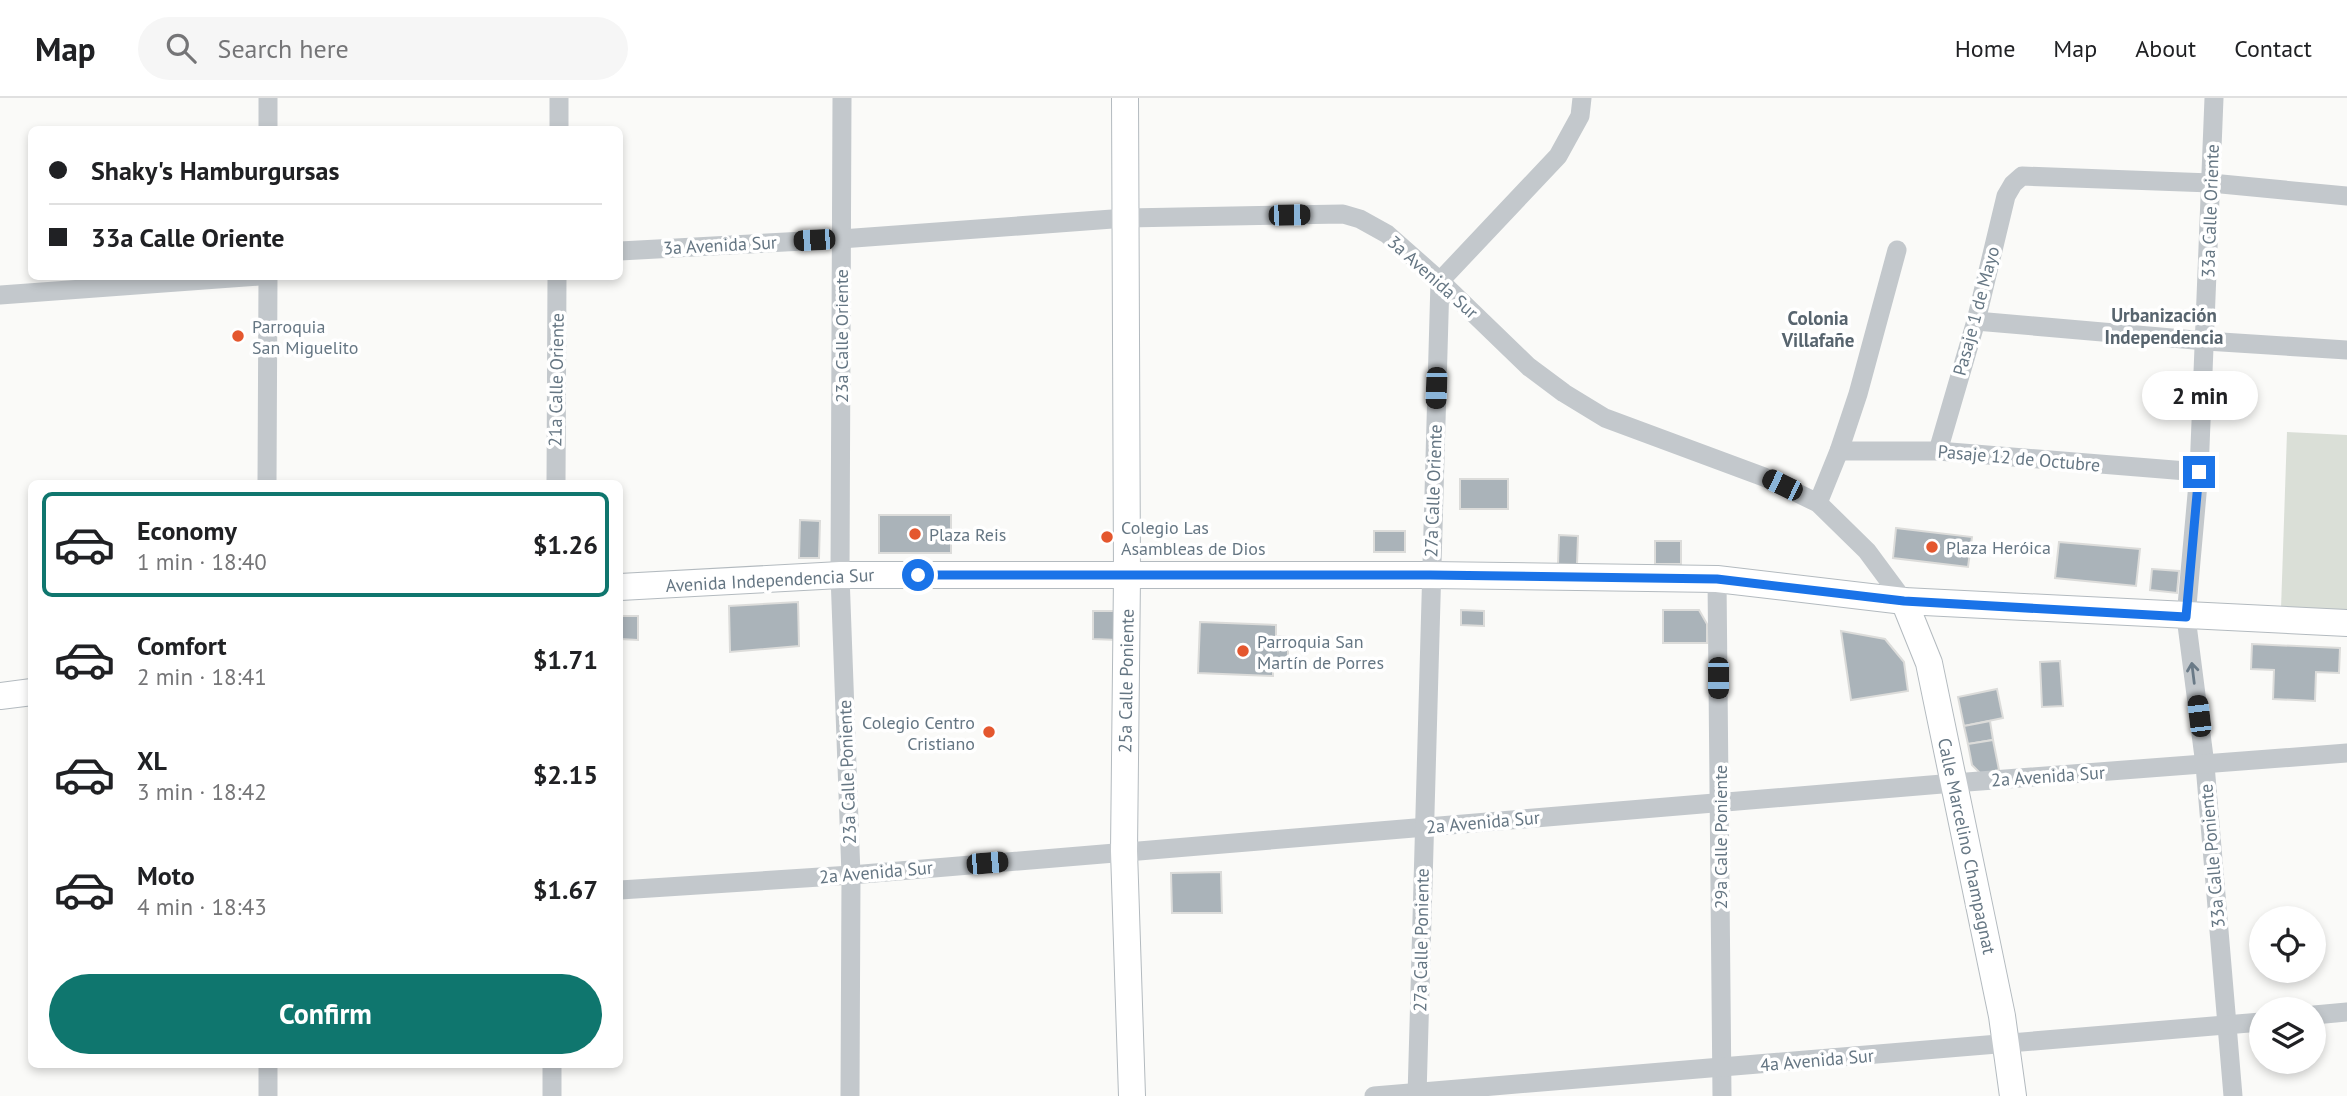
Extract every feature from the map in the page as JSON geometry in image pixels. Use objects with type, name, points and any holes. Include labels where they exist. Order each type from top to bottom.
[{"type":"main road","name":"25a Calle Poniente","points":[[1125,98],[1127,576],[1124,851],[1132,1096]]},
{"type":"main road","name":"Avenida Independencia Sur","points":[[623,587],[840,575],[1430,575],[1717,579],[1904,601],[2347,624]]},
{"type":"main road","name":"Calle Marcelino Champagnat","points":[[1904,601],[1929,663],[2006,1044],[2013,1096]]},
{"type":"main road","points":[[0,696],[28,692]]},
{"type":"street","points":[[268,98],[268,126]]},
{"type":"street","points":[[559,98],[559,126]]},
{"type":"street","name":"23a Calle Oriente","points":[[840,575],[842,98]]},
{"type":"street","points":[[1440,281],[1558,156],[1580,117],[1582,98]]},
{"type":"street","name":"33a Calle Oriente","points":[[2186,617],[2199,472],[2214,98]]},
{"type":"street","name":"Pasaje 1 de Mayo","points":[[1938,451],[1976,321],[2006,196],[2013,184],[2022,176],[2211,183]]},
{"type":"street","points":[[2211,183],[2347,196]]},
{"type":"street","name":"3a Avenida Sur","points":[[623,251],[841,239],[1126,218],[1343,214],[1360,219],[1387,234],[1529,367],[1605,418],[1764,477],[1818,502],[1867,551],[1904,601]]},
{"type":"street","points":[[1818,502],[1858,394],[1897,250]]},
{"type":"street","points":[[0,295],[205,280]]},
{"type":"street","points":[[267,480],[268,280]]},
{"type":"street","name":"21a Calle Oriente","points":[[555,480],[557,280]]},
{"type":"street","name":"27a Calle Oriente","points":[[1430,575],[1440,281]]},
{"type":"street","points":[[1976,321],[2347,350]]},
{"type":"street","name":"Pasaje 12 de Octubre","points":[[1839,451],[1938,451],[2199,472]]},
{"type":"street","name":"23a Calle Poniente","points":[[840,575],[851,875],[850,1096]]},
{"type":"street","name":"27a Calle Poniente","points":[[1417,1094],[1430,575]]},
{"type":"street","name":"29a Calle Poniente","points":[[1717,579],[1722,1096]]},
{"type":"street","name":"33a Calle Poniente","points":[[2186,617],[2205,765],[2233,1096]]},
{"type":"street","name":"2a Avenida Sur","points":[[623,890],[851,875],[2347,753]]},
{"type":"street","points":[[2326,1014],[2347,1012]]},
{"type":"street","name":"4a Avenida Sur","points":[[1374,1096],[2249,1023]]},
{"type":"street","points":[[268,1068],[268,1096]]},
{"type":"street","points":[[552,1068],[552,1096]]},
{"type":"shaded area","points":[[2287,432],[2347,435],[2347,609],[2281,609]]},
{"type":"building","points":[[1460,479],[1508,479],[1508,509],[1460,509]]},
{"type":"building","name":"Plaza Reis","points":[[879,515],[951,515],[951,553],[879,553]]},
{"type":"building","points":[[800,520],[820,521],[819,558],[799,558]]},
{"type":"building","name":"Plaza Heróica","points":[[1896,528],[1972,537],[1968,567],[1893,558]]},
{"type":"building","points":[[1374,531],[1405,531],[1405,552],[1374,552]]},
{"type":"building","points":[[1559,535],[1578,536],[1577,565],[1558,564]]},
{"type":"building","points":[[1655,541],[1681,541],[1681,564],[1655,564]]},
{"type":"building","points":[[2059,542],[2140,549],[2136,586],[2055,578]]},
{"type":"building","points":[[2152,569],[2179,571],[2177,593],[2150,590]]},
{"type":"building","points":[[798,602],[799,646],[730,652],[729,606]]},
{"type":"building","points":[[1461,610],[1484,611],[1484,626],[1461,625]]},
{"type":"building","points":[[1663,610],[1699,610],[1707,624],[1707,643],[1663,643]]},
{"type":"building","points":[[1093,611],[1118,611],[1118,640],[1093,639]]},
{"type":"building","points":[[623,616],[638,616],[638,640],[623,639]]},
{"type":"building","name":"Parroquia San Martín de Porres","points":[[1200,622],[1276,625],[1276,636],[1288,637],[1288,666],[1273,665],[1273,676],[1198,673]]},
{"type":"building","points":[[1841,631],[1885,639],[1904,662],[1908,691],[1851,700]]},
{"type":"building","points":[[2252,644],[2340,648],[2339,673],[2316,672],[2315,701],[2273,699],[2274,670],[2251,669]]},
{"type":"building","points":[[2060,661],[2063,706],[2042,707],[2040,662]]},
{"type":"building","points":[[1997,689],[2003,718],[1964,726],[1958,697]]},
{"type":"building","points":[[1990,721],[1993,740],[1968,744],[1964,726]]},
{"type":"building","points":[[1993,740],[1999,770],[1981,774],[1972,765],[1968,744]]},
{"type":"building","points":[[1221,872],[1222,913],[1172,913],[1171,873]]},
{"type":"place","name":"Parroquia San Miguelito","points":[[238,336]]},
{"type":"place","name":"Plaza Reis","points":[[915,534]]},
{"type":"place","name":"Colegio Las Asambleas de Dios","points":[[1107,537]]},
{"type":"place","name":"Plaza Heróica","points":[[1932,547]]},
{"type":"place","name":"Parroquia San Martín de Porres","points":[[1243,651]]},
{"type":"place","name":"Colegio Centro Cristiano","points":[[989,732]]},
{"type":"district","name":"Urbanización Independencia","points":[[2164,326]]},
{"type":"district","name":"Colonia Villafañe","points":[[1818,329]]},
{"type":"route","points":[[918,575],[1430,575],[1717,579],[1904,601],[2186,617],[2199,472]]}]
